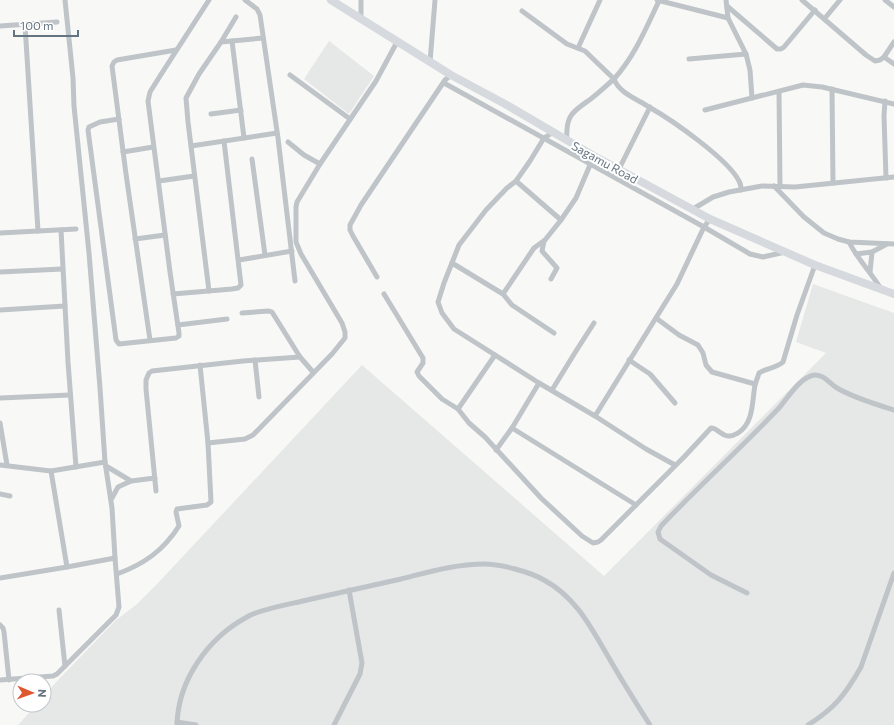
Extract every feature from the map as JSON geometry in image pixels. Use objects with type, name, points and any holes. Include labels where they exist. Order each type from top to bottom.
[{"type":"highway","name":"Sagamu Road","points":[[330,0],[451,76],[505,104],[552,133],[710,219],[815,265],[894,294]]},
{"type":"street","points":[[0,680],[53,676],[57,674],[118,612],[117,574],[114,558],[114,525],[105,464],[89,253],[74,114],[73,78],[65,0]]},
{"type":"street","points":[[119,119],[90,126],[88,130],[117,343],[176,338],[179,336],[178,325],[153,147],[149,96],[176,50],[209,0]]},
{"type":"street","points":[[245,0],[258,11],[263,38],[277,134],[295,281]]},
{"type":"street","points":[[361,0],[361,20]]},
{"type":"street","points":[[430,62],[435,0]]},
{"type":"street","points":[[578,48],[600,0]]},
{"type":"street","points":[[567,141],[566,133],[570,116],[582,104],[592,98],[614,79],[624,68],[636,49],[658,0],[728,18]]},
{"type":"street","points":[[802,0],[825,18],[866,55],[878,61],[884,57],[894,42]]},
{"type":"street","points":[[825,18],[840,0]]},
{"type":"street","points":[[885,0],[894,7]]},
{"type":"street","points":[[727,3],[777,49],[784,47],[815,10]]},
{"type":"street","points":[[727,3],[728,18],[746,54],[750,70],[752,98]]},
{"type":"street","points":[[522,11],[567,44],[588,53],[614,79],[616,84],[622,90],[689,134],[728,166],[739,180],[741,190]]},
{"type":"street","points":[[209,291],[194,176],[186,98],[199,74],[236,17]]},
{"type":"street","points":[[0,26],[57,22]]},
{"type":"street","points":[[25,25],[38,231]]},
{"type":"street","points":[[221,42],[263,38]]},
{"type":"street","points":[[232,41],[244,138]]},
{"type":"street","points":[[208,443],[246,440],[254,435],[313,372],[332,354],[346,335],[342,323],[301,254],[296,242],[296,207],[297,202],[320,164],[376,81],[397,42]]},
{"type":"street","points":[[150,340],[112,72],[114,62],[176,50]]},
{"type":"street","points":[[689,59],[746,54]]},
{"type":"street","points":[[884,57],[894,64]]},
{"type":"street","points":[[290,75],[350,119]]},
{"type":"street","points":[[377,277],[353,236],[350,230],[350,225],[361,205],[445,80],[451,76]]},
{"type":"street","points":[[444,82],[750,254],[763,257],[784,252]]},
{"type":"street","points":[[705,110],[803,85],[832,89],[894,104]]},
{"type":"street","points":[[832,89],[833,183]]},
{"type":"street","points":[[779,92],[777,186],[818,229],[831,237],[849,242],[894,244]]},
{"type":"street","points":[[885,101],[886,178]]},
{"type":"street","points":[[619,169],[650,107]]},
{"type":"street","points":[[211,114],[241,110]]},
{"type":"street","points":[[552,133],[544,138],[516,181],[507,188],[479,219],[459,245],[439,298],[439,307],[454,329],[646,449],[675,465]]},
{"type":"street","points":[[191,146],[277,134]]},
{"type":"street","points":[[173,294],[241,287],[224,142]]},
{"type":"street","points":[[288,142],[304,155],[320,164]]},
{"type":"street","points":[[123,152],[153,147]]},
{"type":"street","points":[[252,159],[265,255]]},
{"type":"street","points":[[503,294],[534,248],[544,240],[561,220],[579,193],[590,165]]},
{"type":"street","points":[[158,181],[194,176]]},
{"type":"street","points":[[693,209],[713,197],[762,186],[795,187],[894,177]]},
{"type":"street","points":[[516,181],[561,220]]},
{"type":"street","points":[[595,416],[677,284],[704,227],[710,219]]},
{"type":"street","points":[[0,233],[76,229]]},
{"type":"street","points":[[61,230],[62,269],[76,467]]},
{"type":"street","points":[[135,240],[165,234]]},
{"type":"street","points":[[544,240],[542,251],[557,268],[551,279]]},
{"type":"street","points":[[849,242],[881,289]]},
{"type":"street","points":[[856,254],[872,252],[887,244]]},
{"type":"street","points":[[239,260],[292,251]]},
{"type":"street","points":[[870,272],[872,252]]},
{"type":"street","points":[[452,263],[503,294],[512,304],[554,332]]},
{"type":"street","points":[[384,294],[423,358],[423,363],[418,370],[418,374],[442,399],[458,409],[469,423],[541,498],[582,536],[593,543],[601,540],[711,428],[730,436],[744,429],[749,422],[755,384],[759,373],[784,362],[796,314],[815,265]]},
{"type":"street","points":[[0,272],[62,269]]},
{"type":"street","points":[[0,310],[65,306]]},
{"type":"street","points":[[242,313],[272,312],[300,357],[313,372]]},
{"type":"street","points":[[656,318],[679,335],[688,338],[698,346],[703,353],[706,365],[712,372],[755,384]]},
{"type":"street","points":[[178,325],[227,319]]},
{"type":"street","points":[[552,390],[594,323]]},
{"type":"street","points":[[458,409],[495,355]]},
{"type":"street","points":[[156,491],[146,389],[147,376],[152,371],[200,365],[300,357]]},
{"type":"street","points":[[255,360],[259,397]]},
{"type":"street","points":[[629,360],[650,374],[675,403]]},
{"type":"street","points":[[117,574],[134,568],[151,558],[179,526],[176,512],[177,509],[207,505],[211,502],[208,443],[200,365]]},
{"type":"street","points":[[747,593],[711,574],[660,539],[658,532],[661,526],[706,479],[779,408],[802,381],[813,375],[825,378],[838,388],[894,410]]},
{"type":"street","points":[[496,450],[512,428],[539,383]]},
{"type":"street","points":[[0,398],[70,395]]},
{"type":"street","points":[[0,423],[6,466]]},
{"type":"street","points":[[512,428],[636,505]]},
{"type":"street","points":[[0,465],[51,471],[105,464],[131,481]]},
{"type":"street","points":[[51,471],[67,567]]},
{"type":"street","points":[[111,499],[118,486],[131,481],[155,478]]},
{"type":"street","points":[[0,494],[10,496]]},
{"type":"street","points":[[0,578],[114,558]]},
{"type":"street","points":[[196,725],[177,724],[181,699],[194,668],[215,640],[248,616],[349,590],[442,569],[486,564],[505,566],[544,579],[571,600],[587,620],[609,659],[650,725]]},
{"type":"street","points":[[808,725],[833,708],[861,667],[894,573]]},
{"type":"street","points":[[334,725],[360,674],[362,663],[349,590]]},
{"type":"street","points":[[59,610],[65,666]]},
{"type":"street","points":[[0,625],[4,632],[9,680]]},
{"type":"shaded area","points":[[329,41],[374,76],[349,114],[304,79]]},
{"type":"shaded area","points":[[813,284],[894,313],[894,725],[18,725],[29,713],[52,713],[52,687],[58,680],[116,620],[136,605],[158,583],[362,365],[604,576],[826,353],[796,342]]}]
